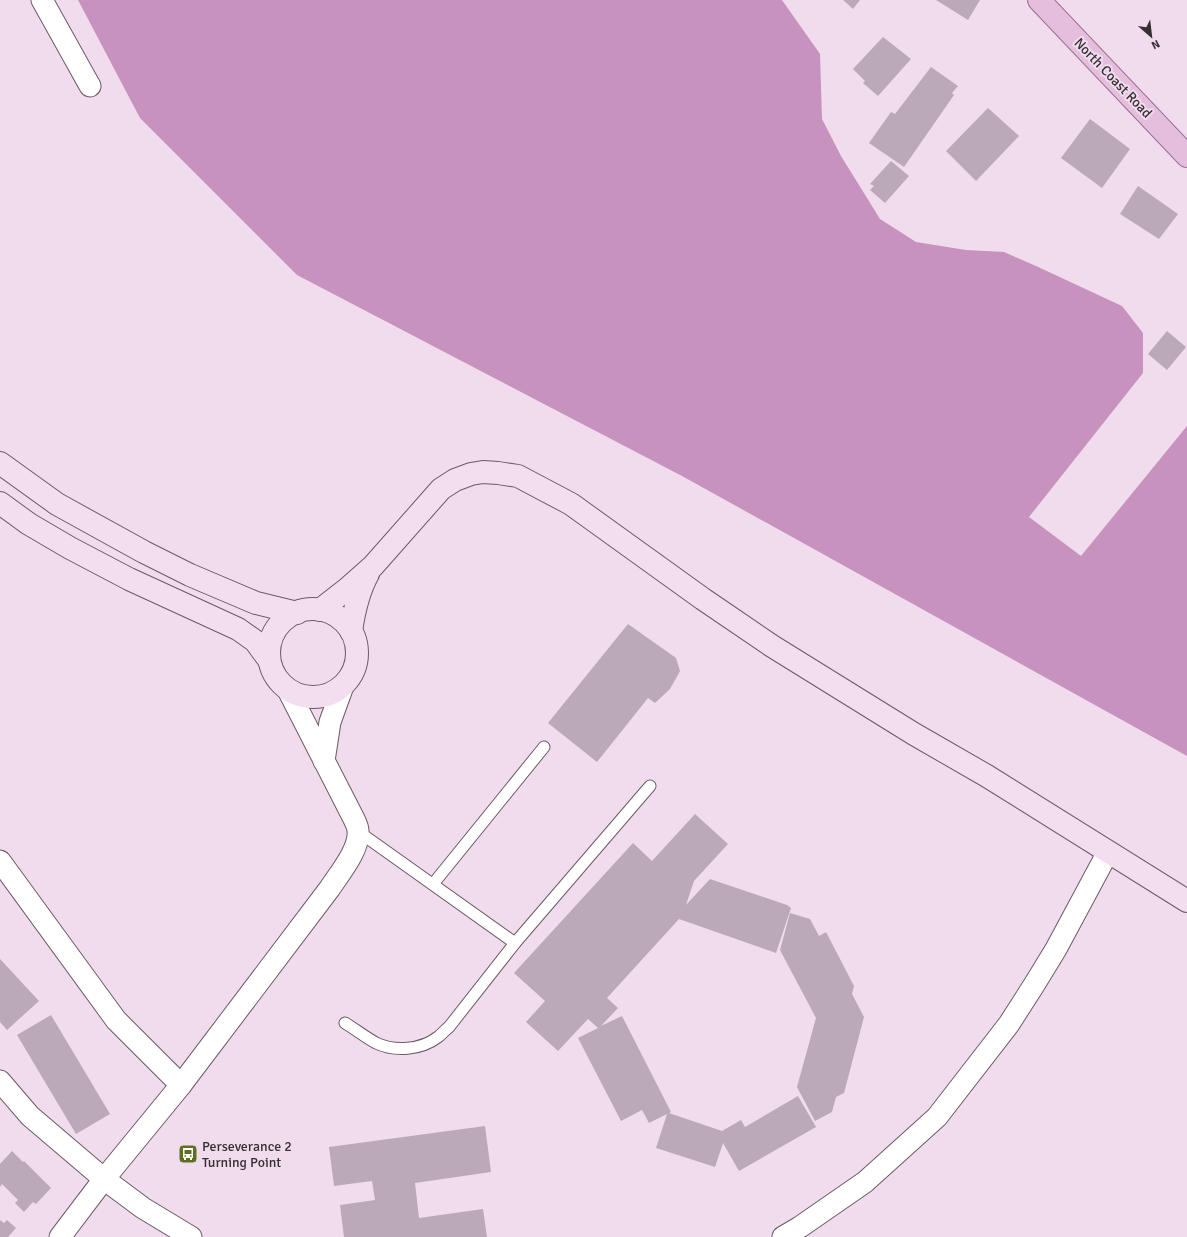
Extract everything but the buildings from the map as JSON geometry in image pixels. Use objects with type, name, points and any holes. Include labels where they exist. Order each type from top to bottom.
[{"type":"main road","name":"North Coast Road","points":[[1039,0],[1187,156]]},
{"type":"street","points":[[42,0],[90,86]]},
{"type":"street","points":[[0,463],[57,504],[190,575],[256,603],[297,613]]},
{"type":"street","points":[[320,610],[347,589],[372,566],[441,489],[455,480],[471,474],[483,472],[518,476],[571,504],[703,599],[772,646],[914,734],[987,776],[1187,901]]},
{"type":"street","points":[[0,503],[29,524],[129,580],[238,629],[255,641],[270,660]]},
{"type":"street","points":[[352,631],[358,597],[372,566]]},
{"type":"street","points":[[324,761],[330,722],[343,686],[355,665],[357,654],[356,642],[352,631],[346,623],[338,617],[320,610],[308,610],[297,613],[286,619],[278,627],[272,637],[269,649],[273,672],[279,682],[288,690],[298,695],[310,697],[322,696],[343,686]]},
{"type":"street","points":[[60,1237],[181,1085],[330,888],[352,855],[358,832],[354,819],[288,690]]},
{"type":"street","points":[[783,1237],[865,1182],[937,1117],[1009,1024],[1056,949],[1108,852]]},
{"type":"street","points":[[0,861],[116,1020],[181,1085]]},
{"type":"street","points":[[0,1081],[30,1116],[104,1180],[143,1208],[191,1237]]},
{"type":"lane","points":[[433,884],[544,747]]},
{"type":"lane","points":[[345,1022],[377,1043],[395,1048],[410,1048],[424,1045],[437,1038],[449,1027],[515,943],[650,786]]},
{"type":"lane","points":[[358,832],[515,943]]},
{"type":"shaded area","points":[[78,0],[782,0],[820,54],[822,119],[841,156],[880,219],[916,242],[966,250],[1004,252],[1122,306],[1143,333],[1143,373],[1029,517],[1081,556],[1187,426],[1187,756],[682,476],[297,275],[140,118]]},
{"type":"place","name":"Perseverance 2 Turning Point","points":[[188,1154]]}]
